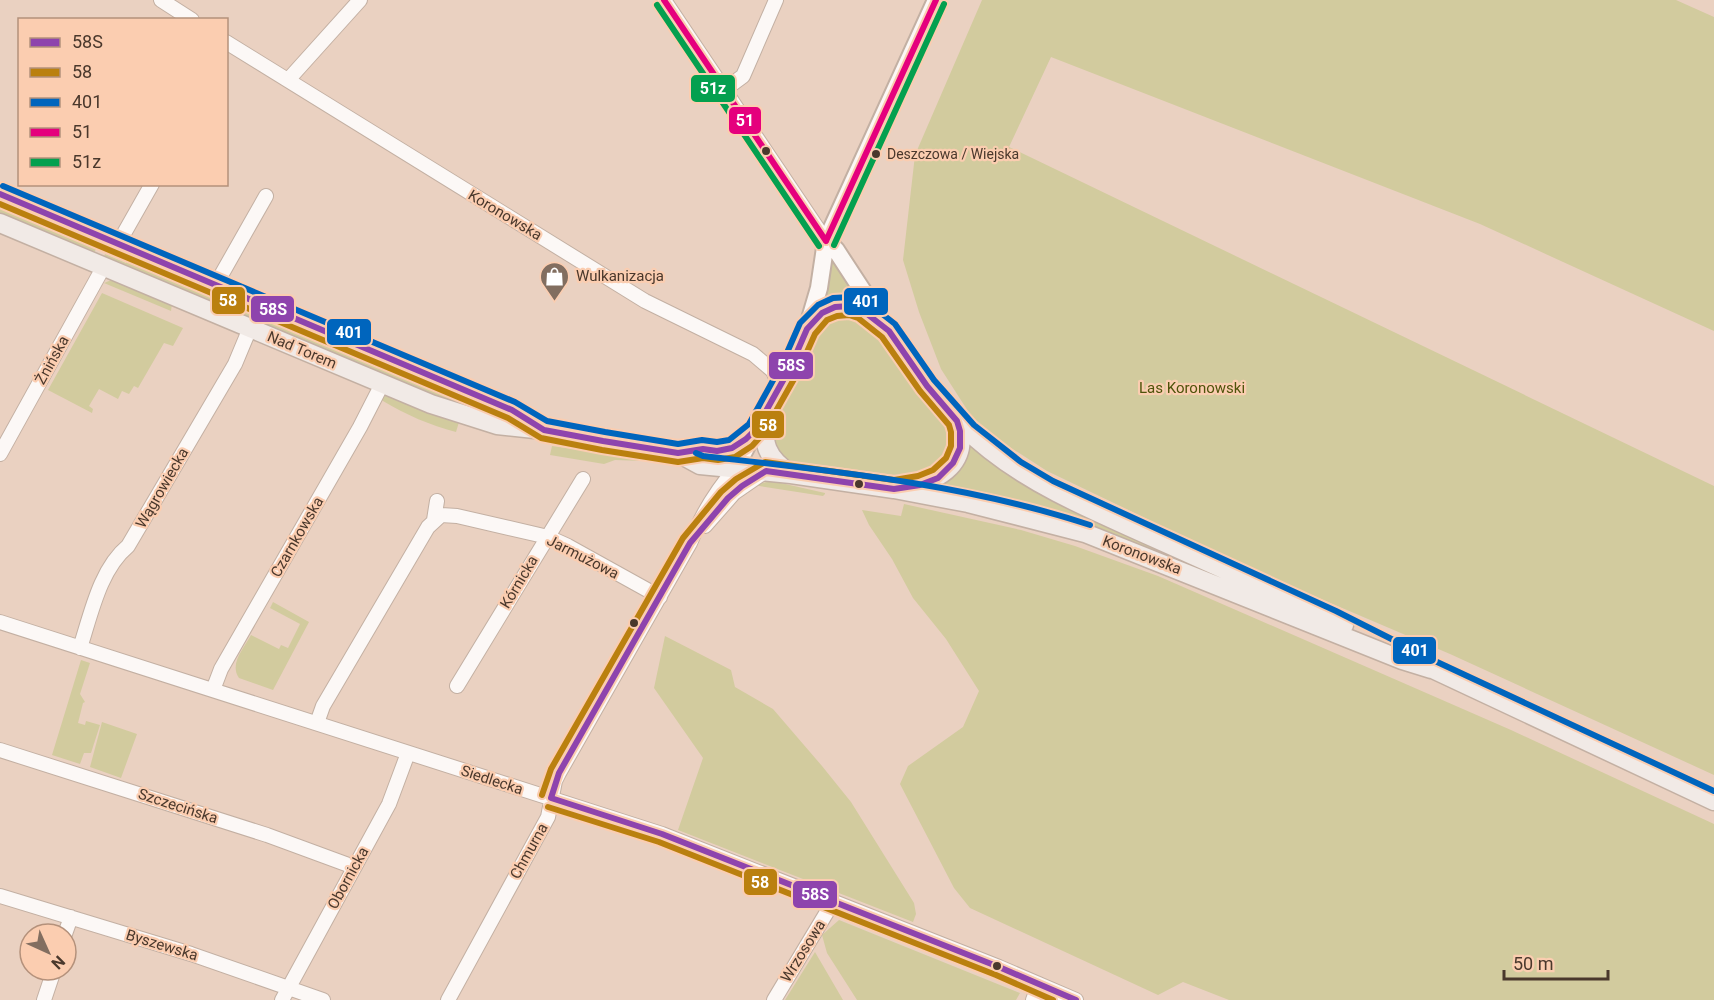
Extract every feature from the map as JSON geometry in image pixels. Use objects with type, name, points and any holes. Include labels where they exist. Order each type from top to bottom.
[{"type":"main road","name":"Nad Torem","points":[[0,194],[512,410],[544,430]]},
{"type":"main road","name":"Nad Torem","points":[[0,222],[431,404],[497,425],[544,430],[678,453],[700,465],[735,469]]},
{"type":"main road","points":[[791,474],[780,467],[768,452],[760,421],[797,355],[807,329],[822,313],[835,307],[850,306],[862,310],[889,332]]},
{"type":"main road","name":"Koronowska","points":[[889,332],[927,386],[957,421],[991,451],[1049,489],[1332,619],[1431,669],[1714,801]]},
{"type":"main road","name":"Nad Torem","points":[[678,453],[703,448],[717,451],[732,448],[746,440],[760,421]]},
{"type":"main road","points":[[894,489],[929,482],[947,471],[960,448],[960,430],[957,421]]},
{"type":"main road","name":"Koronowska","points":[[735,469],[791,474],[968,502],[1085,533],[1402,660],[1431,669]]},
{"type":"street","points":[[161,0],[189,18]]},
{"type":"street","points":[[288,80],[360,0]]},
{"type":"street","points":[[664,0],[826,241]]},
{"type":"street","points":[[724,90],[743,76],[776,0]]},
{"type":"street","points":[[807,329],[819,288],[826,241],[936,0]]},
{"type":"street","name":"Koronowska","points":[[228,47],[288,80],[645,301],[747,350],[773,371],[780,387]]},
{"type":"street","points":[[118,244],[151,186]]},
{"type":"street","points":[[215,286],[266,196]]},
{"type":"street","name":"Koronowska","points":[[826,241],[836,250],[889,332]]},
{"type":"street","name":"Żnińska","points":[[0,454],[104,266]]},
{"type":"street","name":"Wągrowiecka","points":[[80,648],[98,592],[117,555],[128,546],[235,364],[250,328]]},
{"type":"street","name":"Czarnkowska","points":[[213,690],[221,669],[360,428],[382,384]]},
{"type":"street","name":"Chmurna","points":[[448,1000],[548,817],[559,773],[660,597],[698,525],[718,490],[735,469],[760,421]]},
{"type":"street","name":"Chmurna","points":[[690,543],[728,498],[765,471]]},
{"type":"street","name":"Kórnicka","points":[[457,686],[583,479]]},
{"type":"street","points":[[317,723],[329,696],[434,520],[437,501]]},
{"type":"street","name":"Jarmużowa","points":[[434,520],[441,515],[457,516],[548,537],[660,597]]},
{"type":"street","name":"Siedlecka","points":[[0,622],[662,834],[1076,1000]]},
{"type":"street","name":"Szczecińska","points":[[0,750],[267,835],[354,867]]},
{"type":"street","name":"Obornicka","points":[[285,994],[390,804],[408,753]]},
{"type":"street","name":"Byszewska","points":[[0,896],[191,954],[285,994],[323,1000]]},
{"type":"street","name":"Wrzosowa","points":[[774,1000],[833,902]]},
{"type":"street","points":[[69,922],[71,917]]},
{"type":"street","points":[[44,1000],[50,982]]},
{"type":"street","points":[[1033,1000],[1039,984]]},
{"type":"green space","name":"Las Koronowski","points":[[982,0],[1676,0],[1714,17],[1714,331],[1480,224],[1051,57],[1009,147],[1714,486],[1714,775],[1450,654],[1307,593],[1047,471],[994,437],[973,419],[941,369],[919,312],[903,260],[915,155]]},
{"type":"green space","points":[[0,202],[121,253],[120,255],[98,246],[93,254],[0,214]]},
{"type":"green space","points":[[105,254],[126,263],[129,257],[298,330],[516,419],[517,422],[429,396],[103,259]]},
{"type":"green space","points":[[831,257],[861,300],[824,302]]},
{"type":"green space","points":[[114,279],[172,303],[171,311],[104,283]]},
{"type":"green space","points":[[102,293],[183,328],[173,346],[164,343],[138,388],[134,386],[129,394],[122,391],[118,399],[99,389],[89,406],[93,409],[92,413],[48,390]]},
{"type":"green space","points":[[843,311],[876,327],[911,377],[950,423],[954,440],[944,466],[912,478],[841,468],[797,467],[781,458],[769,428],[817,324]]},
{"type":"green space","points":[[384,396],[394,397],[459,422],[456,432],[400,411],[383,401],[381,399]]},
{"type":"green space","points":[[966,441],[1217,575],[937,489],[936,487]]},
{"type":"green space","points":[[552,446],[643,459],[643,461],[615,460],[604,464],[550,455]]},
{"type":"green space","points":[[772,481],[825,494],[823,496],[753,485]]},
{"type":"green space","points":[[904,504],[1021,530],[1075,546],[1158,576],[1511,730],[1714,824],[1714,1000],[1229,1000],[1183,982],[1158,995],[970,908],[954,888],[900,784],[908,766],[963,727],[979,691],[946,639],[913,598],[862,510],[901,516]]},
{"type":"green space","points":[[273,602],[309,622],[273,690],[239,678],[236,667],[239,656],[251,635],[279,649],[281,645],[288,648],[300,624],[270,608]]},
{"type":"green space","points":[[665,636],[731,670],[735,687],[773,709],[851,802],[914,903],[916,914],[913,922],[678,830],[703,758],[654,688]]},
{"type":"green space","points":[[81,660],[90,663],[80,694],[85,702],[78,723],[85,725],[86,721],[100,725],[91,753],[84,753],[80,764],[52,755]]},
{"type":"green space","points":[[102,722],[137,734],[121,778],[90,767]]},
{"type":"green space","points":[[839,920],[1020,993],[1016,1000],[857,1000],[827,953],[822,935]]},
{"type":"green space","points":[[815,952],[843,1000],[785,1000]]},
{"type":"transit line","name":"51","points":[[664,0],[826,241]]},
{"type":"transit line","name":"51","points":[[826,241],[936,0]]},
{"type":"transit line","name":"51z","points":[[834,245],[944,4]]},
{"type":"transit line","name":"51z","points":[[657,5],[819,246]]},
{"type":"transit line","name":"401","points":[[3,186],[515,402],[547,421],[678,444],[702,440],[717,442],[729,440],[749,424],[782,364],[800,323],[818,305],[833,298],[851,297],[867,302],[895,324],[934,380],[974,425],[1021,462],[1053,481],[1336,611],[1435,661],[1714,791]]},
{"type":"transit line","name":"58S","points":[[0,194],[512,410],[544,430],[678,453],[732,448],[746,439],[756,429],[790,368],[807,329],[822,313],[835,307],[850,306],[862,310],[889,331],[927,386],[957,421],[960,431],[960,448],[953,463],[938,478],[920,485],[894,489],[766,471],[742,486],[728,498],[690,543],[559,773],[551,798]]},
{"type":"transit line","name":"58","points":[[0,204],[508,418],[541,438],[678,462],[703,458],[718,460],[735,457],[752,446],[763,434],[798,372],[815,334],[827,320],[849,315],[858,318],[882,337],[920,391],[949,425],[951,446],[946,458],[933,470],[918,476],[894,480],[765,462],[736,479],[721,492],[683,538],[551,769],[542,795]]},
{"type":"transit line","name":"401","points":[[696,453],[703,456],[947,489],[1043,511],[1090,525]]},
{"type":"transit line","name":"58S","points":[[551,798],[662,834],[999,967],[1076,1000]]},
{"type":"transit line","name":"58","points":[[548,807],[659,842],[996,975],[1053,1000]]},
{"type":"place","name":"Deszczowa / Wiejska","points":[[876,154]]},
{"type":"place","name":"Wulkanizacja","points":[[555,302]]}]
